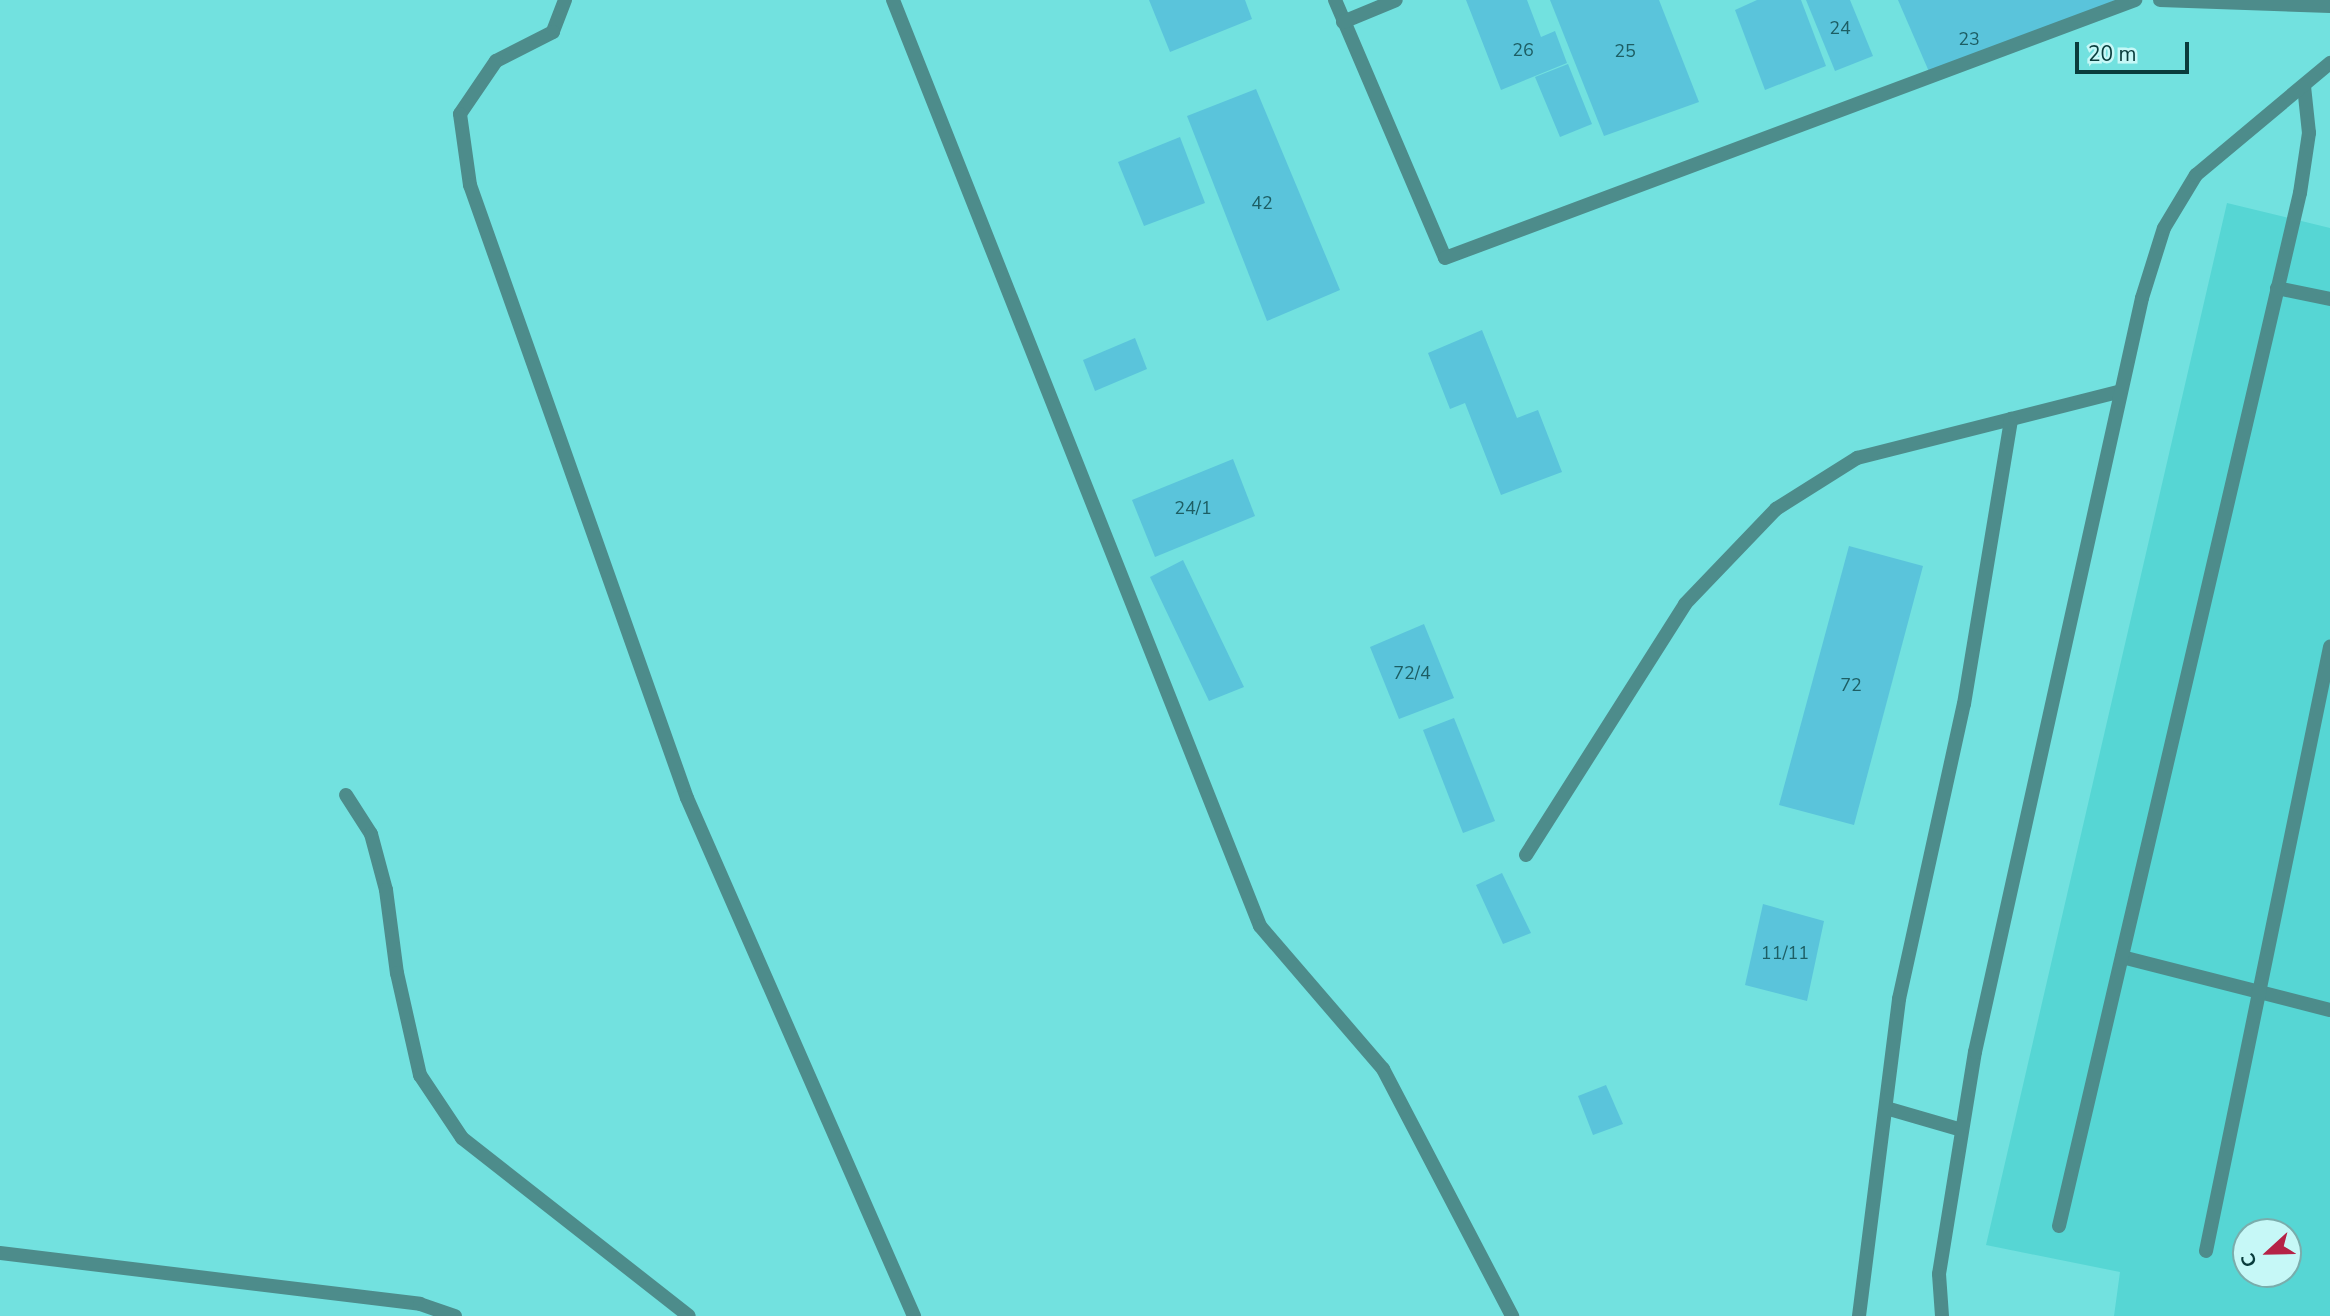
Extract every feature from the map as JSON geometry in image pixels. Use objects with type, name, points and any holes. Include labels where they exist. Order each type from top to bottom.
[{"type":"street","points":[[565,0],[553,32],[496,61],[460,114],[470,185],[687,798],[914,1316]]},
{"type":"street","points":[[892,0],[1260,926],[1383,1069],[1512,1316]]},
{"type":"street","points":[[1335,0],[1445,258],[2135,0]]},
{"type":"street","points":[[1343,22],[1396,0]]},
{"type":"street","points":[[2160,0],[2330,6]]},
{"type":"street","points":[[1942,1316],[1938,1274],[1975,1052],[2142,298],[2164,228],[2196,175],[2330,62]]},
{"type":"street","points":[[2059,1226],[2307,162],[2309,133],[2304,86]]},
{"type":"street","points":[[2277,288],[2330,299]]},
{"type":"street","points":[[1526,855],[1685,604],[1776,509],[1857,458],[2121,391]]},
{"type":"street","points":[[1859,1316],[1899,999],[1964,704],[2011,419]]},
{"type":"street","points":[[2206,1251],[2330,647]]},
{"type":"street","points":[[346,794],[371,834],[386,890],[397,973],[420,1075],[427,1086],[462,1138],[689,1316]]},
{"type":"street","points":[[2122,957],[2330,1010]]},
{"type":"street","points":[[1886,1108],[1962,1130]]},
{"type":"street","points":[[0,1253],[420,1304],[455,1316]]},
{"type":"shaded area","points":[[2227,203],[2330,228],[2330,1316],[2114,1316],[2120,1272],[1986,1245]]},
{"type":"building","points":[[1149,0],[1245,0],[1252,19],[1170,52]]},
{"type":"building","points":[[1466,0],[1527,0],[1541,37],[1555,31],[1567,63],[1501,90]]},
{"type":"building","points":[[1550,0],[1659,0],[1699,102],[1604,136]]},
{"type":"building","points":[[1757,0],[1801,0],[1826,66],[1765,90],[1735,10]]},
{"type":"building","points":[[1806,0],[1850,0],[1873,56],[1835,71]]},
{"type":"building","points":[[1898,0],[2115,0],[2117,5],[1930,74]]},
{"type":"building","points":[[1568,64],[1592,124],[1560,137],[1535,77]]},
{"type":"building","points":[[1256,89],[1340,290],[1267,321],[1187,116]]},
{"type":"building","points":[[1180,137],[1205,203],[1144,226],[1118,162]]},
{"type":"building","points":[[1482,330],[1517,418],[1538,410],[1562,472],[1501,495],[1465,403],[1450,409],[1428,353]]},
{"type":"building","points":[[1135,338],[1147,369],[1095,391],[1083,360]]},
{"type":"building","points":[[1233,459],[1255,516],[1155,557],[1132,500]]},
{"type":"building","points":[[1849,546],[1923,566],[1854,825],[1779,805]]},
{"type":"building","points":[[1183,560],[1244,687],[1209,701],[1150,577]]},
{"type":"building","points":[[1424,624],[1454,698],[1399,719],[1370,647]]},
{"type":"building","points":[[1454,718],[1495,821],[1463,833],[1423,730]]},
{"type":"building","points":[[1502,873],[1531,933],[1503,944],[1476,885]]},
{"type":"building","points":[[1763,904],[1824,921],[1807,1001],[1745,985]]},
{"type":"building","points":[[1606,1085],[1623,1124],[1593,1135],[1578,1096]]}]
